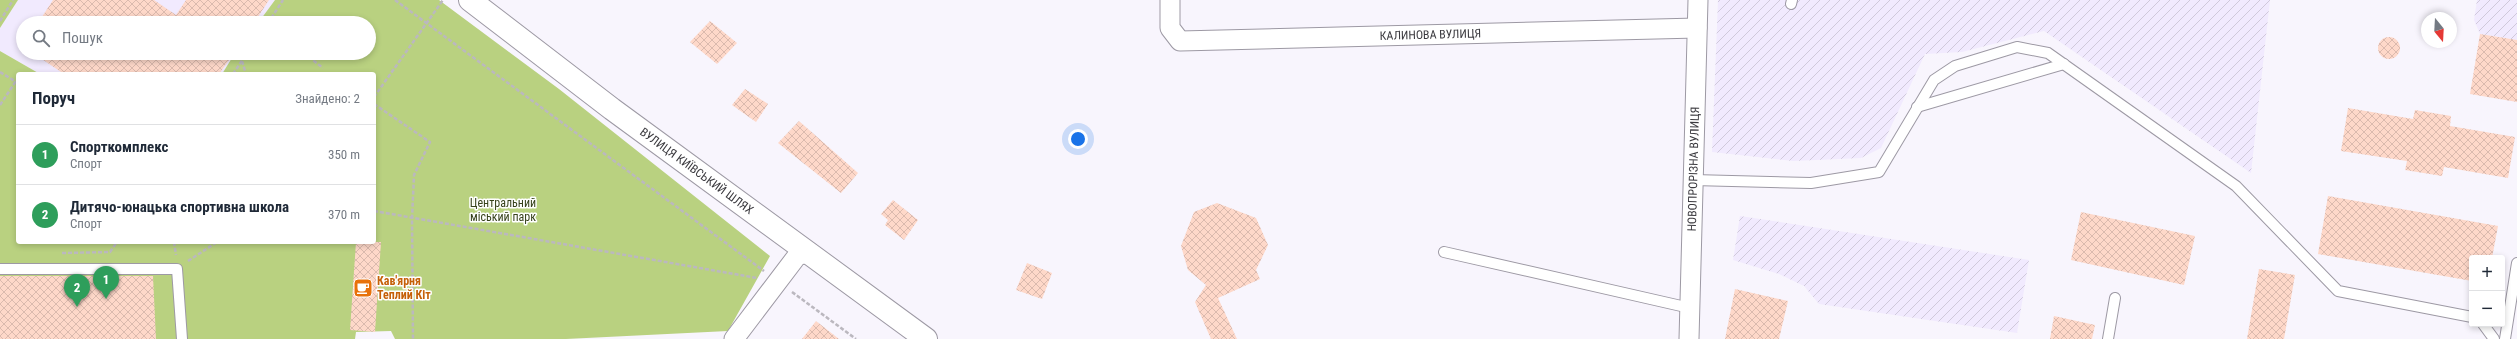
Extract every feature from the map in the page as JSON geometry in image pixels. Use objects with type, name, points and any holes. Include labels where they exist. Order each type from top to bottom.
[{"type":"highway","name":"ВУЛИЦЯ КИЇВСЬКИЙ ШЛЯХ","points":[[470,0],[612,109],[926,339]]},
{"type":"street","name":"КАЛИНОВА ВУЛИЦЯ","points":[[1170,0],[1170,28],[1180,41],[1697,28]]},
{"type":"street","name":"НОВОПРОРІЗНА ВУЛИЦЯ","points":[[1689,339],[1698,0]]},
{"type":"street","points":[[734,339],[779,282],[797,256],[809,252]]},
{"type":"lane","points":[[1693,180],[1811,183],[1879,172],[1934,80],[1955,66],[2017,47],[2048,53],[2236,186],[2338,291],[2469,316]]},
{"type":"lane","points":[[1916,108],[2064,64]]},
{"type":"lane","points":[[1444,252],[1690,308]]},
{"type":"lane","points":[[2505,339],[2517,263]]},
{"type":"lane","points":[[0,269],[177,269],[182,339]]},
{"type":"lane","points":[[2108,339],[2115,298]]},
{"type":"lane","points":[[2485,327],[2494,339]]},
{"type":"path","points":[[0,21],[13,0]]},
{"type":"path","points":[[271,16],[283,0]]},
{"type":"path","points":[[395,0],[856,339]]},
{"type":"path","points":[[376,94],[443,0]]},
{"type":"path","points":[[313,60],[323,68]]},
{"type":"path","points":[[234,72],[242,61]]},
{"type":"path","points":[[242,61],[245,72]]},
{"type":"path","points":[[0,72],[16,81]]},
{"type":"path","points":[[0,105],[16,83]]},
{"type":"path","points":[[376,105],[430,142],[414,175],[412,219],[413,339]]},
{"type":"path","points":[[376,211],[412,219],[779,282]]},
{"type":"path","points":[[55,253],[110,252],[116,244]]},
{"type":"path","points":[[177,269],[214,244]]},
{"type":"shaded area","points":[[18,0],[275,0],[263,16],[16,16],[16,60],[231,60],[223,72],[37,72],[0,51],[0,28]]},
{"type":"shaded area","points":[[1718,0],[2270,0],[2251,173],[2044,31],[1962,52],[1925,54],[1881,148],[1861,158],[1793,161],[1712,152]]},
{"type":"shaded area","points":[[2477,0],[2517,0],[2517,40],[2480,34],[2474,20]]},
{"type":"shaded area","points":[[1740,216],[2029,260],[2017,333],[1819,304],[1804,286],[1779,274],[1733,260]]},
{"type":"green space","points":[[0,0],[18,0],[0,28]]},
{"type":"green space","name":"Центральний міський парк","points":[[275,0],[439,0],[559,89],[770,256],[728,331],[566,339],[395,339],[391,331],[356,332],[355,339],[0,339],[0,51],[37,72],[16,72],[16,244],[376,244],[376,72],[223,72],[231,60],[376,60],[376,16],[263,16]]},
{"type":"building","points":[[53,0],[154,0],[176,15],[186,0],[269,0],[259,16],[43,16]]},
{"type":"building","points":[[710,21],[737,43],[717,64],[690,42]]},
{"type":"building","points":[[2480,34],[2517,40],[2517,102],[2470,94]]},
{"type":"building","points":[[2389,37],[2397,40],[2400,48],[2397,56],[2389,59],[2381,56],[2378,48],[2381,40]]},
{"type":"building","points":[[43,60],[229,60],[220,72],[61,72]]},
{"type":"building","points":[[745,89],[768,104],[756,122],[732,105]]},
{"type":"building","points":[[2348,108],[2413,119],[2415,110],[2451,116],[2450,126],[2515,137],[2508,178],[2444,167],[2442,176],[2405,170],[2407,161],[2341,151]]},
{"type":"building","points":[[799,121],[858,173],[841,193],[778,143]]},
{"type":"building","points":[[2328,196],[2498,226],[2493,255],[2469,255],[2469,280],[2318,254]]},
{"type":"building","points":[[893,200],[918,220],[904,240],[885,225],[888,220],[881,214]]},
{"type":"building","points":[[1217,203],[1256,218],[1268,245],[1256,270],[1260,279],[1218,298],[1237,339],[1211,339],[1195,302],[1206,285],[1188,270],[1181,246],[1194,212]]},
{"type":"building","points":[[2081,212],[2195,236],[2184,285],[2071,260]]},
{"type":"building","points":[[376,242],[381,242],[375,332],[350,330],[356,244],[376,244]]},
{"type":"building","points":[[1027,263],[1052,273],[1042,299],[1016,290]]},
{"type":"building","points":[[2259,269],[2295,275],[2284,339],[2247,339]]},
{"type":"building","points":[[0,276],[153,276],[156,339],[0,339]]},
{"type":"building","points":[[1735,289],[1788,301],[1779,339],[1725,339]]},
{"type":"building","points":[[2054,316],[2095,325],[2092,339],[2050,339]]},
{"type":"building","points":[[816,321],[839,339],[802,339]]},
{"type":"place","name":"Кав'ярня Теплий Кіт","points":[[363,288]]},
{"type":"place","name":"Спорткомплекс","points":[[106,299]]},
{"type":"place","name":"Дитячо-юнацька спортивна школа","points":[[77,307]]}]
